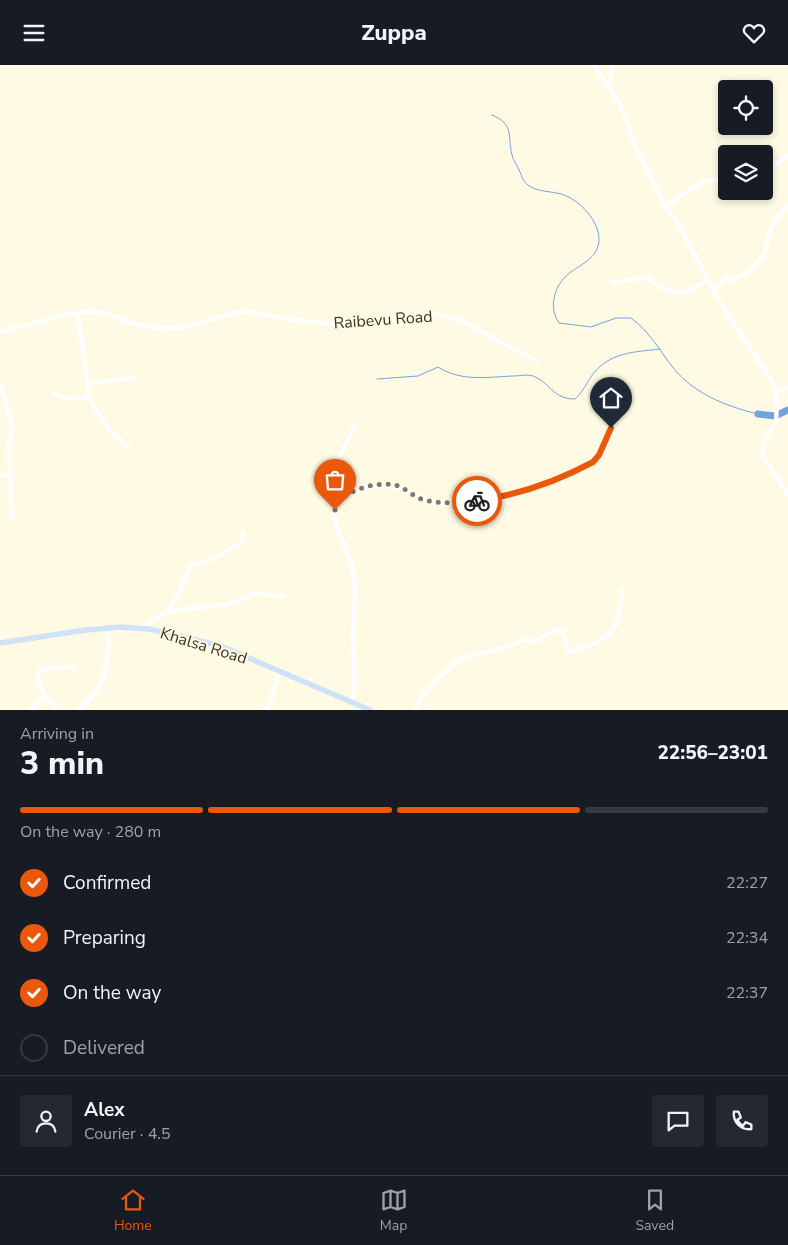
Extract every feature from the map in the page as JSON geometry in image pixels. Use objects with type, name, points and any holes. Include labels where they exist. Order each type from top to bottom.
[{"type":"main road","name":"Khalsa Road","points":[[0,643],[59,633],[108,629],[140,629],[185,636],[221,646],[370,710]]},
{"type":"street","points":[[594,65],[620,104],[636,147],[665,206],[688,241],[707,280],[770,377],[775,392],[776,422],[764,441],[762,455],[788,493]]},
{"type":"street","points":[[610,88],[612,65]]},
{"type":"street","points":[[773,166],[788,157]]},
{"type":"street","points":[[665,206],[704,181],[718,181]]},
{"type":"street","points":[[714,290],[727,278],[733,281],[752,269],[766,251],[775,219],[788,206]]},
{"type":"street","points":[[612,283],[645,277],[661,287],[678,293],[690,292],[707,280]]},
{"type":"street","name":"Raibevu Road","points":[[77,312],[98,312],[135,325],[176,329],[230,312],[249,310],[308,322],[341,324],[376,323],[411,315],[438,315],[457,319],[537,361]]},
{"type":"street","points":[[0,332],[77,312],[90,397],[101,417],[119,439],[129,447]]},
{"type":"street","points":[[88,384],[136,377]]},
{"type":"street","points":[[0,384],[13,427],[9,443],[12,517]]},
{"type":"street","points":[[775,392],[788,387]]},
{"type":"street","points":[[54,394],[68,399],[90,397]]},
{"type":"street","points":[[0,409],[8,408]]},
{"type":"street","points":[[336,504],[345,495],[385,485],[401,487],[428,501],[452,503],[499,497],[544,484],[597,459],[611,428],[613,417]]},
{"type":"street","points":[[352,703],[356,683],[353,573],[338,528],[336,504],[331,497],[331,474],[354,427]]},
{"type":"street","points":[[0,475],[11,475]]},
{"type":"street","points":[[140,629],[167,612],[179,594],[190,565],[210,561],[242,543],[243,533]]},
{"type":"street","points":[[415,710],[419,700],[436,680],[467,655],[492,651],[524,639],[533,642],[556,630],[564,632],[568,650],[570,651],[605,638],[617,623],[623,589]]},
{"type":"street","points":[[167,612],[233,603],[256,593],[284,597]]},
{"type":"street","points":[[78,710],[99,685],[109,663],[108,629]]},
{"type":"street","points":[[58,710],[45,696],[38,674],[40,670],[73,666]]},
{"type":"street","points":[[265,710],[269,706],[280,670]]},
{"type":"street","points":[[30,710],[45,696]]},
{"type":"waterway","points":[[492,115],[507,127],[513,157],[526,183],[535,189],[561,194],[575,201],[587,212],[596,226],[599,241],[597,250],[586,262],[565,277],[559,284],[555,294],[554,309],[559,323],[591,327],[616,318],[631,318],[648,334],[679,375],[699,391],[733,407],[758,414]]},
{"type":"waterway","points":[[377,379],[418,376],[438,367],[447,372],[465,377],[484,378],[528,375],[544,382],[561,396],[575,399],[593,374],[607,361],[624,354],[660,349]]},
{"type":"waterway","points":[[758,414],[775,416],[788,410]]},
{"type":"way so far","points":[[335,510],[336,504],[345,495],[368,487],[385,485],[396,485],[416,497],[428,501],[452,503],[477,501]]},
{"type":"route","points":[[477,501],[499,497],[544,484],[593,462],[597,459],[611,428]]}]
